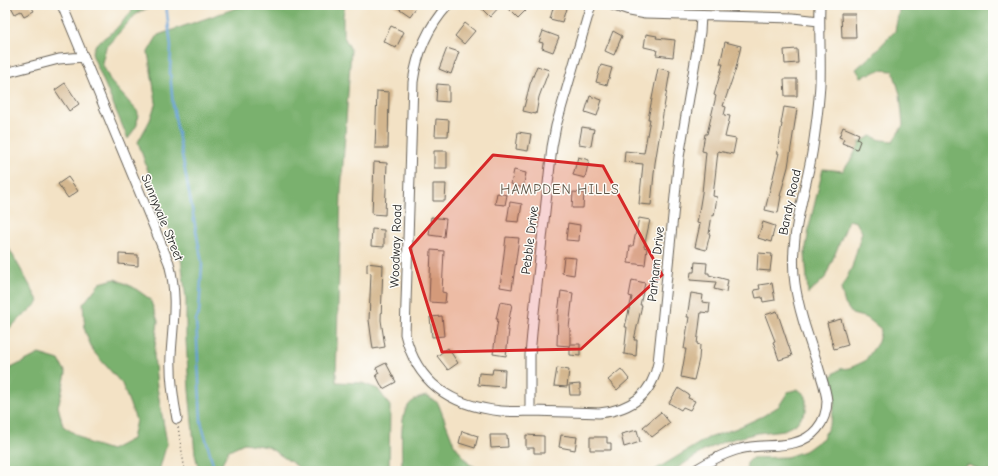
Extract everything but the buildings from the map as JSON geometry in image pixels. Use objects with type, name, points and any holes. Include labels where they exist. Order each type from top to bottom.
[{"type":"street","name":"Sunnyvale Street","points":[[62,5],[169,263],[175,306],[171,377],[177,420]]},
{"type":"street","name":"Woodway Road","points":[[448,5],[433,23],[425,38],[416,66],[413,82],[406,334],[408,347],[414,361],[428,380],[453,398],[485,408],[502,411],[530,411]]},
{"type":"street","name":"Pebble Drive","points":[[530,411],[530,355],[552,147],[556,126],[591,5]]},
{"type":"street","points":[[612,5],[629,11],[645,14],[792,18],[819,21]]},
{"type":"street","name":"Bandy Road","points":[[694,471],[714,459],[739,449],[754,446],[784,445],[804,440],[817,429],[825,414],[827,400],[801,312],[795,286],[793,267],[795,232],[809,169],[818,112],[820,70],[820,5]]},
{"type":"street","name":"Parham Drive","points":[[530,411],[613,412],[634,402],[646,392],[654,379],[658,363],[679,157],[700,32],[701,16]]},
{"type":"street","points":[[5,74],[59,59],[84,57]]},
{"type":"path","points":[[177,420],[185,471]]},
{"type":"highlighted area","points":[[493,155],[603,166],[662,275],[581,349],[442,352],[410,248]]},
{"type":"green space","points":[[134,5],[156,5],[137,13],[106,47],[102,63],[111,82],[138,112],[137,125],[128,139],[92,54],[96,44],[115,30],[131,12]]},
{"type":"green space","points":[[245,5],[345,5],[343,16],[343,35],[351,50],[341,192],[336,382],[362,383],[378,389],[390,406],[389,471],[301,471],[297,466],[268,447],[244,443],[229,450],[222,463],[224,471],[199,471],[195,454],[189,390],[186,340],[186,299],[181,259],[160,206],[138,142],[150,120],[156,102],[148,52],[158,35]]},
{"type":"green space","points":[[900,5],[993,5],[993,471],[980,471],[979,469],[968,465],[960,471],[746,471],[747,463],[752,458],[787,457],[807,450],[823,438],[831,421],[835,401],[831,385],[831,376],[840,369],[850,368],[865,361],[878,342],[881,329],[867,318],[852,314],[845,304],[841,289],[852,267],[862,232],[856,222],[849,220],[825,278],[808,294],[805,253],[810,223],[823,169],[843,171],[860,142],[871,136],[881,140],[893,141],[903,125],[900,94],[893,71],[880,70],[861,77],[856,69],[895,31]]},
{"type":"green space","points":[[5,230],[6,243],[39,302],[5,332]]},
{"type":"green space","points":[[115,279],[133,287],[150,299],[158,321],[154,355],[157,387],[167,443],[159,471],[5,471],[5,367],[11,368],[39,354],[59,360],[66,373],[58,406],[63,426],[89,443],[111,450],[132,439],[136,420],[122,384],[93,351],[85,331],[83,304],[100,283]]},
{"type":"green space","points":[[798,389],[806,396],[806,411],[796,424],[784,430],[758,433],[725,441],[702,452],[673,471],[653,471],[708,438],[737,428],[763,416],[779,406],[788,392]]},
{"type":"green space","points":[[427,396],[438,403],[454,444],[469,464],[484,471],[402,471],[402,427],[405,411],[414,400]]},
{"type":"waterway","points":[[166,5],[171,46],[170,72],[173,106],[202,263],[199,313],[196,320],[201,422],[215,471]]},
{"type":"district","name":"HAMPDEN HILLS","points":[[560,189]]}]
